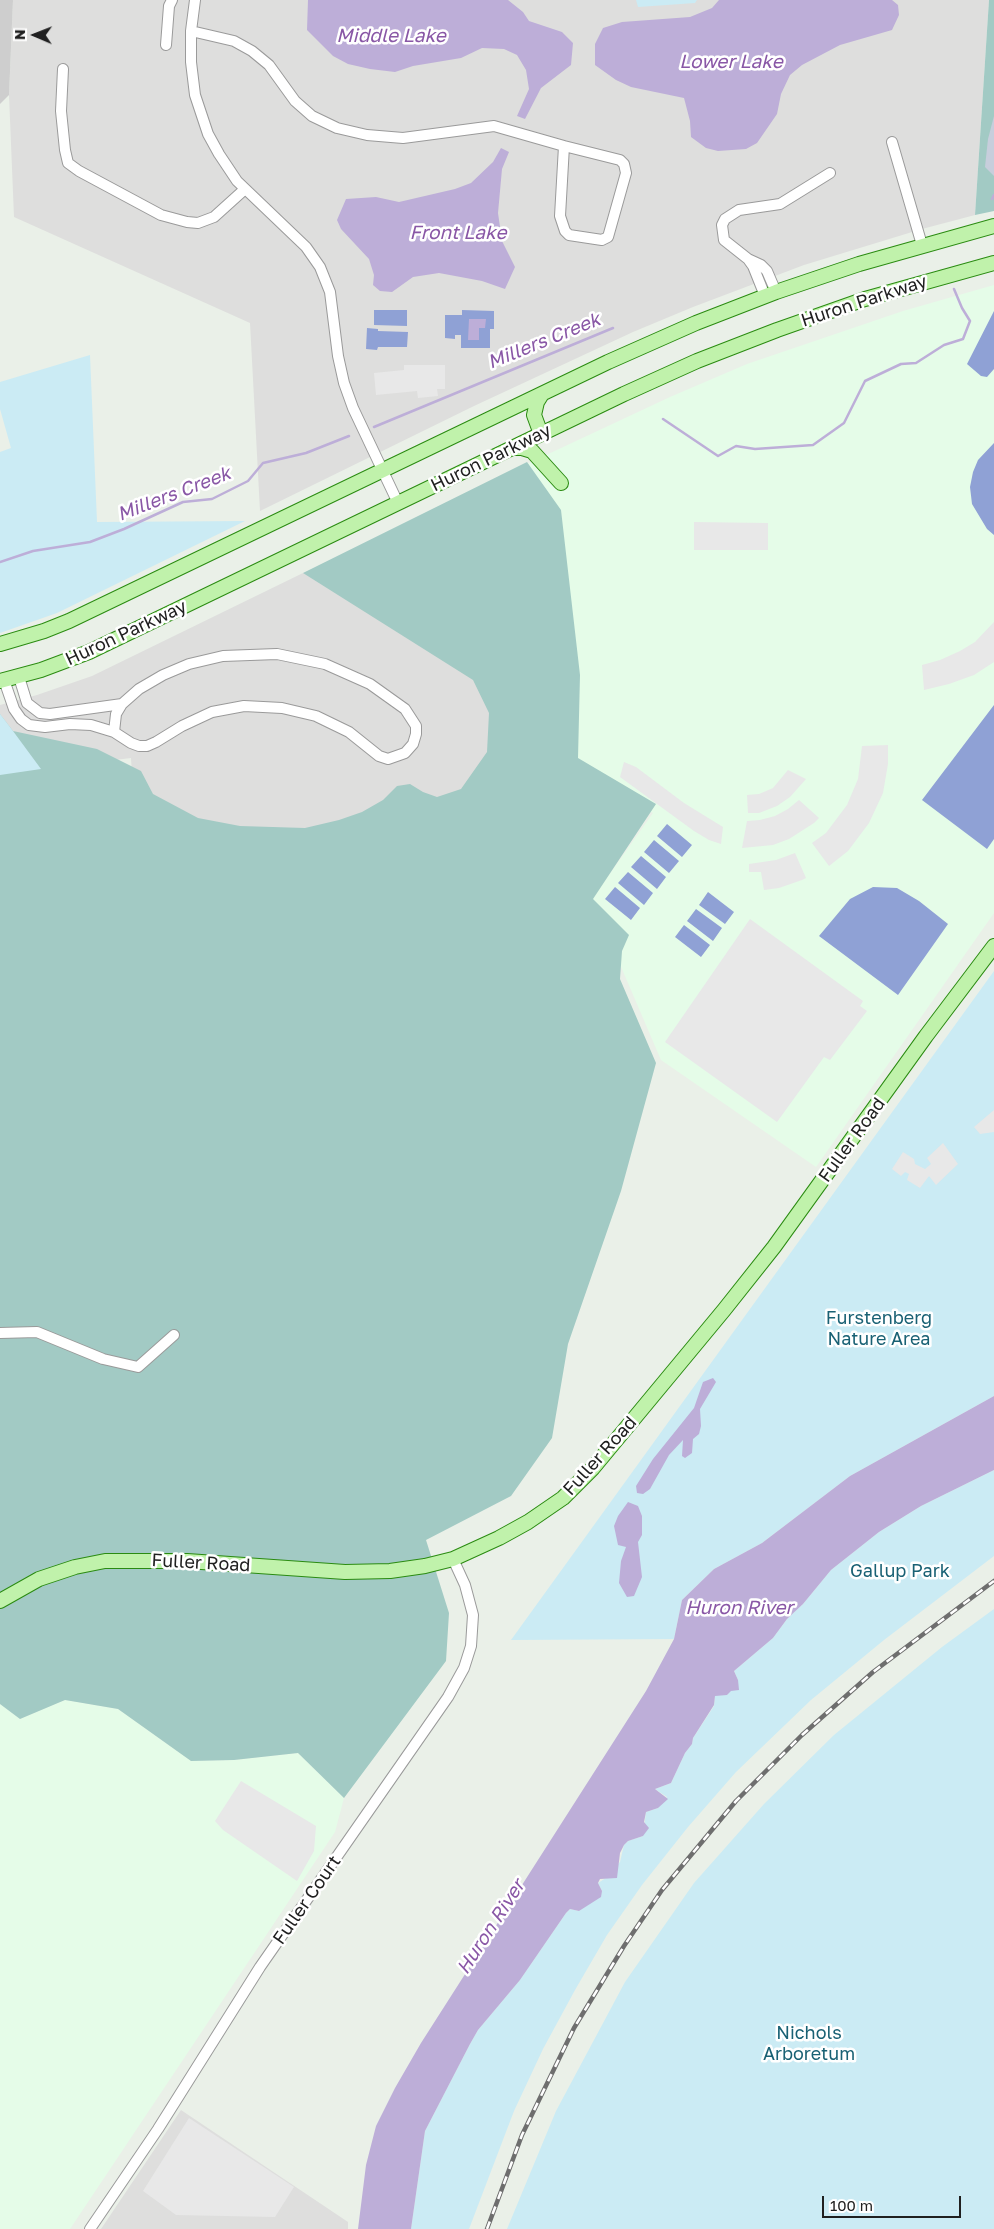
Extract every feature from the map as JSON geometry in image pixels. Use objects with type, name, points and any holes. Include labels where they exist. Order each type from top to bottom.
[{"type":"main road","name":"Huron Parkway","points":[[0,644],[69,621],[649,343],[771,294],[922,245],[994,226]]},
{"type":"main road","points":[[970,269],[981,259],[994,256]]},
{"type":"main road","name":"Huron Parkway","points":[[2,681],[89,652],[624,394],[776,330],[865,299],[994,263]]},
{"type":"main road","points":[[541,434],[535,420],[534,409],[542,394]]},
{"type":"main road","points":[[512,448],[532,451],[561,483]]},
{"type":"main road","name":"Fuller Road","points":[[0,1601],[39,1579],[75,1567],[105,1561],[187,1561],[345,1572],[390,1571],[425,1566],[453,1560],[528,1522],[563,1498],[593,1468],[774,1247],[926,1036],[994,946]]},
{"type":"street","points":[[166,45],[169,6],[172,0]]},
{"type":"street","points":[[195,0],[191,31],[191,62],[198,109],[208,134],[219,154],[245,190],[306,247],[320,267],[330,292],[338,356],[344,383],[398,503]]},
{"type":"street","points":[[191,31],[234,41],[252,51],[269,65],[295,101],[312,116],[337,128],[367,135],[403,138],[494,126],[620,160],[624,164],[626,173],[608,237],[602,240],[569,235],[565,231],[560,216],[564,146]]},
{"type":"street","points":[[63,69],[62,111],[65,150],[68,163],[79,171],[161,215],[187,222],[198,222],[214,217],[245,190]]},
{"type":"street","points":[[892,142],[922,245]]},
{"type":"street","points":[[771,294],[767,271],[724,240],[722,225],[725,219],[739,210],[780,204],[830,173]]},
{"type":"street","points":[[2,681],[14,709],[21,719],[29,725],[45,727],[70,724],[91,725],[114,732],[130,743],[147,746],[212,712],[244,706],[264,706],[294,710],[327,721],[349,732],[378,756],[388,760],[406,753],[413,744],[416,726],[405,709],[370,684],[325,664],[277,654],[223,656],[188,664],[163,675],[139,690],[122,704],[116,714],[114,732]]},
{"type":"street","points":[[18,677],[27,703],[40,714],[122,704]]},
{"type":"street","points":[[0,1333],[37,1332],[103,1359],[138,1367],[174,1335]]},
{"type":"street","name":"Fuller Court","points":[[90,2229],[158,2129],[260,1967],[448,1697],[464,1668],[471,1646],[473,1615],[465,1585],[453,1560]]},
{"type":"shaded area","points":[[0,0],[13,0],[9,95],[0,104]]},
{"type":"shaded area","points":[[13,0],[989,0],[975,215],[804,265],[693,307],[633,332],[474,406],[260,511],[250,323],[14,217],[9,95]]},
{"type":"shaded area","points":[[989,0],[994,0],[994,211],[975,215]]},
{"type":"shaded area","points":[[994,116],[994,176],[985,167],[988,139]]},
{"type":"shaded area","points":[[994,285],[994,913],[816,1167],[661,1060],[592,899],[653,813],[573,762],[497,478],[670,397],[747,364],[903,311]]},
{"type":"shaded area","points":[[374,310],[407,310],[407,326],[374,325]]},
{"type":"shaded area","points":[[462,310],[494,311],[494,329],[490,329],[490,348],[461,348],[461,335],[455,335],[455,339],[445,338],[445,315],[462,315]]},
{"type":"shaded area","points":[[994,311],[994,369],[987,377],[981,376],[967,364]]},
{"type":"shaded area","points":[[367,328],[378,329],[378,331],[408,332],[407,347],[378,347],[377,350],[366,349]]},
{"type":"shaded area","points":[[404,365],[445,365],[445,389],[437,389],[438,396],[418,398],[417,391],[376,395],[374,373],[404,370]]},
{"type":"shaded area","points":[[994,443],[994,535],[987,529],[972,504],[970,487],[978,460]]},
{"type":"shaded area","points":[[527,462],[561,510],[580,675],[578,758],[656,804],[593,899],[629,935],[622,951],[620,979],[656,1063],[621,1191],[568,1344],[552,1438],[511,1496],[426,1540],[449,1613],[446,1661],[344,1798],[298,1753],[234,1760],[191,1761],[118,1709],[65,1700],[20,1719],[0,1704],[0,714],[13,731],[97,749],[141,771],[153,794],[198,818],[240,826],[305,828],[339,820],[362,812],[383,800],[397,786],[410,784],[423,792],[437,797],[461,789],[487,752],[489,713],[473,680],[303,573]]},
{"type":"shaded area","points":[[694,522],[768,523],[768,550],[694,550]]},
{"type":"shaded area","points":[[303,573],[505,574],[511,842],[136,848],[131,758],[41,769],[0,714],[0,705],[37,695],[92,676]]},
{"type":"shaded area","points":[[994,622],[994,662],[974,675],[924,690],[922,665],[940,660],[960,651],[975,642]]},
{"type":"shaded area","points":[[994,705],[994,839],[987,849],[922,800]]},
{"type":"shaded area","points":[[888,745],[888,764],[883,793],[869,823],[848,851],[829,866],[812,843],[826,833],[847,805],[858,779],[862,746]]},
{"type":"shaded area","points":[[624,762],[636,767],[684,803],[723,827],[721,844],[709,840],[694,831],[620,777]]},
{"type":"shaded area","points":[[788,770],[806,779],[790,797],[777,806],[759,813],[748,813],[747,795],[759,794],[773,788]]},
{"type":"shaded area","points":[[799,800],[819,818],[814,823],[789,839],[773,845],[742,848],[747,821],[775,816]]},
{"type":"shaded area","points":[[667,824],[692,845],[682,857],[657,836]]},
{"type":"shaded area","points":[[654,840],[679,861],[669,873],[644,852]]},
{"type":"shaded area","points":[[795,853],[806,878],[802,880],[779,888],[764,890],[761,872],[749,872],[749,864],[776,860]]},
{"type":"shaded area","points":[[641,856],[666,877],[657,889],[631,867]]},
{"type":"shaded area","points":[[628,872],[653,893],[644,905],[618,883]]},
{"type":"shaded area","points":[[615,887],[640,908],[631,920],[605,899]]},
{"type":"shaded area","points":[[873,887],[897,888],[919,901],[948,924],[898,995],[819,936],[850,899]]},
{"type":"shaded area","points":[[708,892],[734,912],[725,924],[699,905]]},
{"type":"shaded area","points":[[696,909],[722,928],[713,941],[687,921]]},
{"type":"shaded area","points":[[750,919],[863,1001],[860,1006],[867,1011],[830,1060],[824,1057],[777,1122],[665,1042]]},
{"type":"shaded area","points":[[684,925],[710,945],[701,957],[675,937]]},
{"type":"shaded area","points":[[994,1110],[994,1132],[980,1134],[974,1127]]},
{"type":"shaded area","points":[[943,1143],[958,1164],[936,1185],[929,1176],[920,1188],[907,1180],[909,1174],[905,1172],[901,1176],[892,1169],[903,1152],[914,1159],[915,1164],[925,1169],[931,1164],[927,1158]]},
{"type":"shaded area","points":[[65,1700],[118,1709],[191,1761],[234,1760],[298,1753],[344,1798],[335,1832],[70,2229],[0,2229],[0,1704],[20,1719]]},
{"type":"shaded area","points":[[241,1781],[316,1826],[314,1851],[297,1881],[223,1830],[215,1821]]},
{"type":"shaded area","points":[[181,2110],[348,2222],[348,2229],[101,2229]]},
{"type":"shaded area","points":[[189,2118],[294,2187],[275,2217],[176,2215],[143,2191]]},
{"type":"green space","points":[[636,0],[697,0],[695,3],[638,7]]},
{"type":"green space","points":[[90,355],[97,522],[245,521],[57,613],[0,633],[0,452],[11,448],[0,409],[0,382]]},
{"type":"green space","points":[[0,714],[13,731],[41,769],[0,775]]},
{"type":"green space","name":"Furstenberg Nature Area","points":[[994,971],[994,1396],[850,1476],[762,1543],[714,1569],[682,1600],[674,1639],[511,1640]]},
{"type":"green space","name":"Gallup Park","points":[[994,1470],[994,1556],[884,1640],[811,1700],[736,1772],[688,1827],[642,1885],[607,1935],[575,1990],[543,2049],[514,2111],[469,2229],[411,2229],[425,2131],[470,2044],[478,2030],[520,1980],[566,1913],[570,1909],[579,1911],[595,1899],[602,1891],[598,1883],[606,1878],[620,1862],[624,1845],[628,1841],[643,1836],[646,1812],[658,1808],[667,1797],[655,1789],[671,1783],[685,1753],[692,1744],[693,1738],[714,1706],[715,1695],[727,1695],[738,1680],[734,1671],[773,1638],[787,1619],[803,1604],[831,1570],[879,1532],[921,1506]]},
{"type":"green space","name":"Nichols Arboretum","points":[[994,1609],[994,2229],[507,2229],[556,2111],[625,1982],[694,1883],[764,1804],[834,1735],[942,1647]]},
{"type":"water","name":"Middle Lake","points":[[308,0],[508,0],[523,12],[529,21],[562,32],[573,43],[571,65],[541,88],[525,119],[517,116],[529,89],[526,70],[517,55],[504,49],[482,48],[461,58],[413,66],[395,72],[348,64],[333,56],[307,30]]},
{"type":"water","name":"Lower Lake","points":[[719,0],[892,0],[898,5],[899,15],[892,30],[840,45],[802,65],[790,75],[781,94],[777,114],[757,143],[746,149],[718,151],[706,148],[691,137],[690,121],[684,98],[631,87],[616,80],[595,65],[595,44],[603,28],[622,22],[690,17],[712,8]]},
{"type":"water","name":"Front Lake","points":[[501,148],[509,152],[502,169],[498,213],[502,241],[515,267],[505,289],[482,281],[439,273],[413,277],[392,292],[380,291],[373,285],[374,275],[369,259],[341,229],[337,220],[346,199],[376,197],[399,202],[455,189],[471,183],[493,162]]},
{"type":"water","points":[[469,319],[486,319],[485,328],[479,328],[479,340],[468,340]]},
{"type":"water","points":[[713,1378],[716,1382],[700,1409],[701,1426],[699,1434],[693,1439],[692,1453],[685,1458],[682,1456],[683,1440],[669,1455],[650,1489],[643,1494],[637,1493],[636,1486],[653,1459],[694,1408],[703,1382]]},
{"type":"water","name":"Huron River","points":[[994,1396],[994,1470],[921,1506],[879,1532],[831,1570],[803,1604],[787,1619],[773,1638],[734,1671],[738,1680],[739,1690],[731,1691],[727,1695],[715,1696],[714,1705],[693,1738],[692,1744],[685,1753],[671,1783],[655,1789],[668,1799],[658,1808],[646,1812],[644,1822],[649,1828],[643,1836],[628,1841],[624,1845],[620,1853],[617,1878],[600,1879],[598,1883],[602,1891],[601,1897],[579,1911],[570,1909],[566,1913],[520,1980],[478,2030],[425,2131],[411,2229],[358,2229],[366,2165],[376,2126],[395,2088],[421,2043],[646,1691],[674,1639],[682,1600],[714,1569],[762,1543],[850,1476]]},
{"type":"water","points":[[628,1502],[638,1506],[642,1516],[642,1535],[638,1542],[642,1577],[634,1596],[627,1597],[619,1583],[621,1561],[626,1547],[618,1545],[614,1526],[618,1516]]},
{"type":"waterway","name":"Millers Creek","points":[[992,199],[994,195]]},
{"type":"waterway","name":"Millers Creek","points":[[663,419],[718,456],[736,446],[755,449],[813,445],[844,423],[865,381],[901,364],[916,363],[944,345],[963,339],[970,321],[954,289]]},
{"type":"waterway","name":"Millers Creek","points":[[374,427],[613,328]]},
{"type":"waterway","name":"Millers Creek","points":[[0,562],[33,551],[90,542],[183,502],[212,499],[248,481],[263,463],[306,453],[349,436]]},
{"type":"railway","points":[[487,2229],[522,2135],[574,2028],[624,1946],[662,1890],[736,1801],[802,1735],[873,1672],[994,1581]]}]
